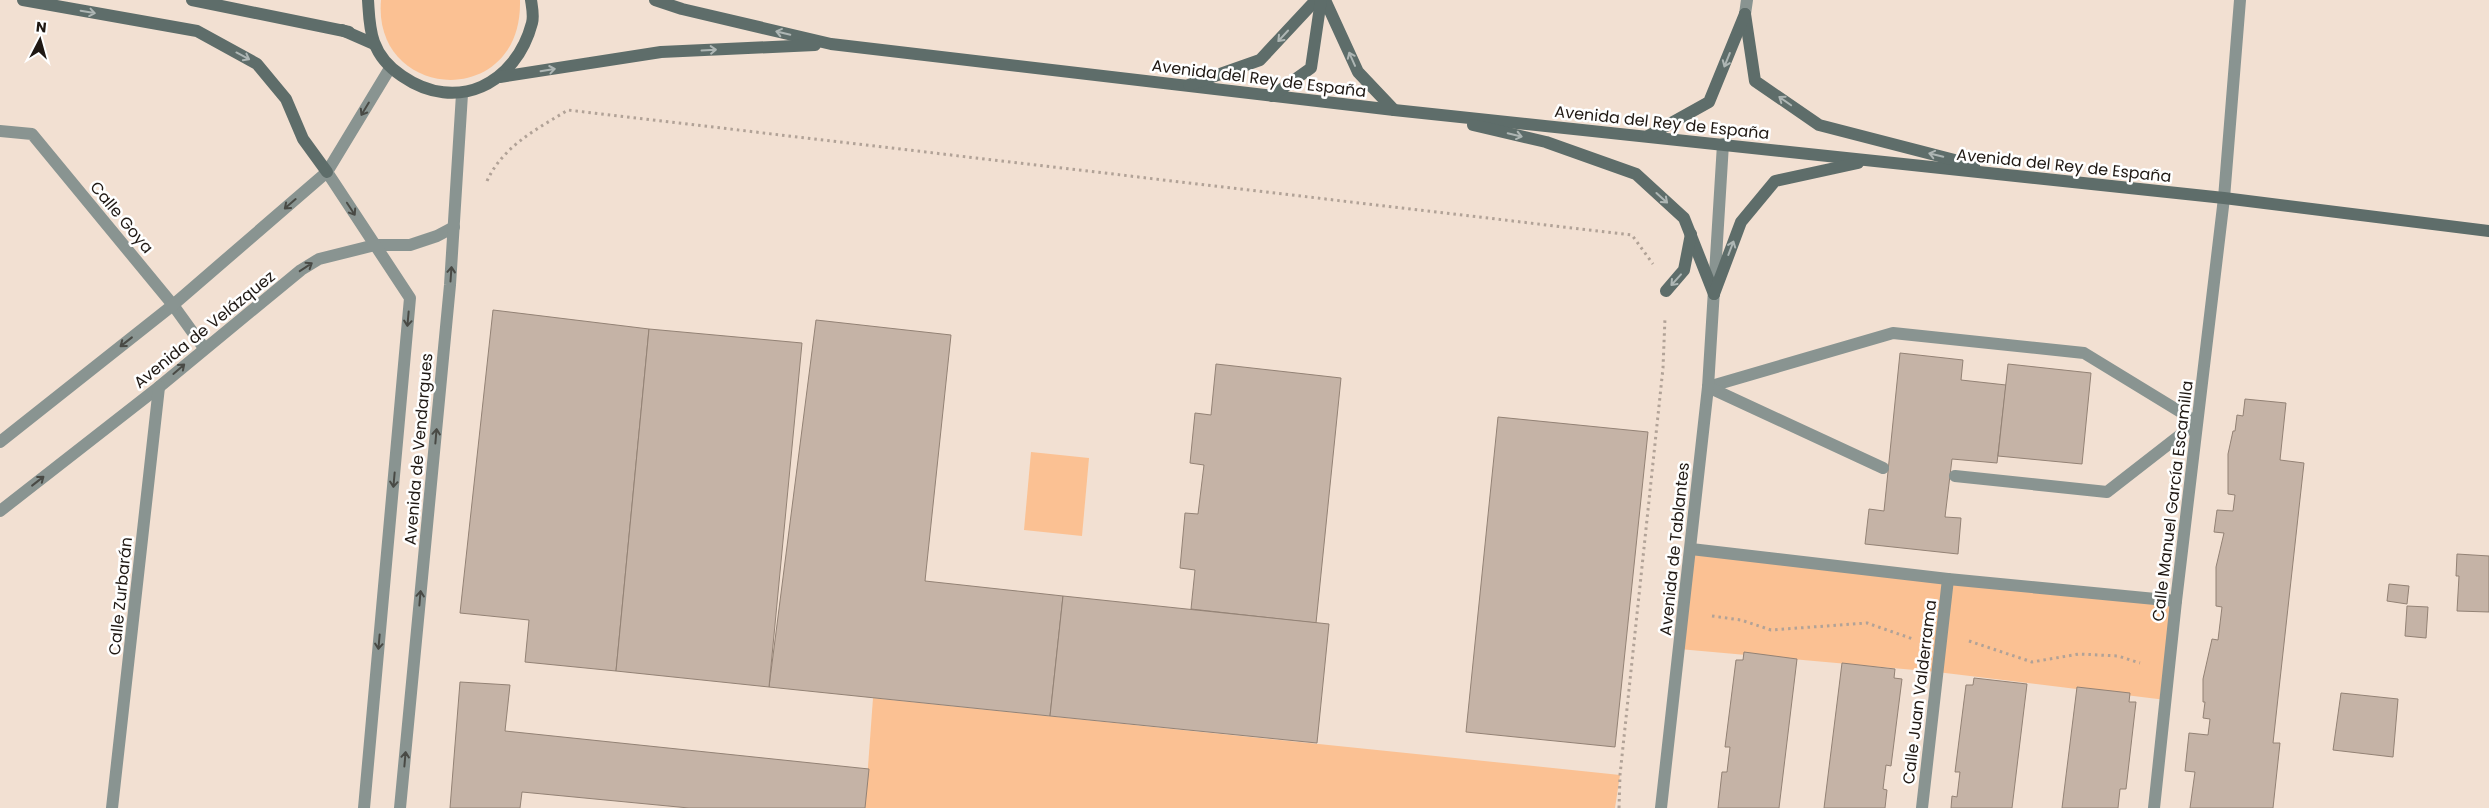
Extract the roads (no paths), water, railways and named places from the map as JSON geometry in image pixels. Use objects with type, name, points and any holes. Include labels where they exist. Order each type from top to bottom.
[{"type":"main road","points":[[23,0],[197,32],[257,64],[286,99],[303,139],[327,172]]},
{"type":"main road","points":[[192,0],[349,32]]},
{"type":"main road","points":[[236,0],[349,32],[374,44]]},
{"type":"main road","points":[[368,0],[369,28],[374,44],[390,68],[414,84],[429,90],[462,94],[486,86],[500,77],[519,56],[532,21],[531,0]]},
{"type":"main road","name":"Avenida del Rey de España","points":[[655,0],[682,9],[831,44],[1394,110],[2224,198],[2489,231]]},
{"type":"main road","points":[[1186,86],[1260,60],[1316,0]]},
{"type":"main road","points":[[1272,96],[1310,68],[1321,0]]},
{"type":"main road","points":[[1325,0],[1358,72],[1394,110]]},
{"type":"main road","points":[[1648,136],[1710,102],[1745,14]]},
{"type":"main road","points":[[1745,14],[1755,80],[1819,125],[2018,176]]},
{"type":"main road","name":"Avenida del Rey de España","points":[[500,77],[661,52],[831,44]]},
{"type":"main road","points":[[1416,112],[1546,142],[1636,174],[1684,218],[1714,294]]},
{"type":"main road","points":[[1714,294],[1741,222],[1775,180],[1870,160]]},
{"type":"main road","points":[[1666,291],[1684,270],[1690,234]]},
{"type":"street","points":[[1745,14],[1747,0]]},
{"type":"street","name":"Calle Manuel García Escamilla","points":[[2154,808],[2176,601],[2224,198],[2240,0]]},
{"type":"street","points":[[0,442],[173,305],[327,172],[390,68]]},
{"type":"street","name":"Avenida de Vendargues","points":[[400,808],[454,227],[462,94]]},
{"type":"street","name":"Calle Goya","points":[[0,131],[32,134],[173,305],[204,348]]},
{"type":"street","name":"Avenida de Tablantes","points":[[1661,808],[1708,387],[1723,144]]},
{"type":"street","name":"Avenida de Vendargues","points":[[327,172],[410,298],[364,808]]},
{"type":"street","name":"Avenida de Velázquez","points":[[0,511],[159,387],[204,348],[302,270],[319,259],[376,245],[410,245],[437,236],[454,227]]},
{"type":"street","points":[[1708,387],[1893,333],[2084,353],[2197,422],[2107,492],[1955,476]]},
{"type":"street","name":"Calle Zurbarán","points":[[112,808],[159,387]]},
{"type":"street","points":[[1708,387],[1883,468]]},
{"type":"street","points":[[1691,549],[1948,579],[2176,601]]},
{"type":"street","name":"Calle Juan Valderrama","points":[[1922,808],[1948,579]]}]
